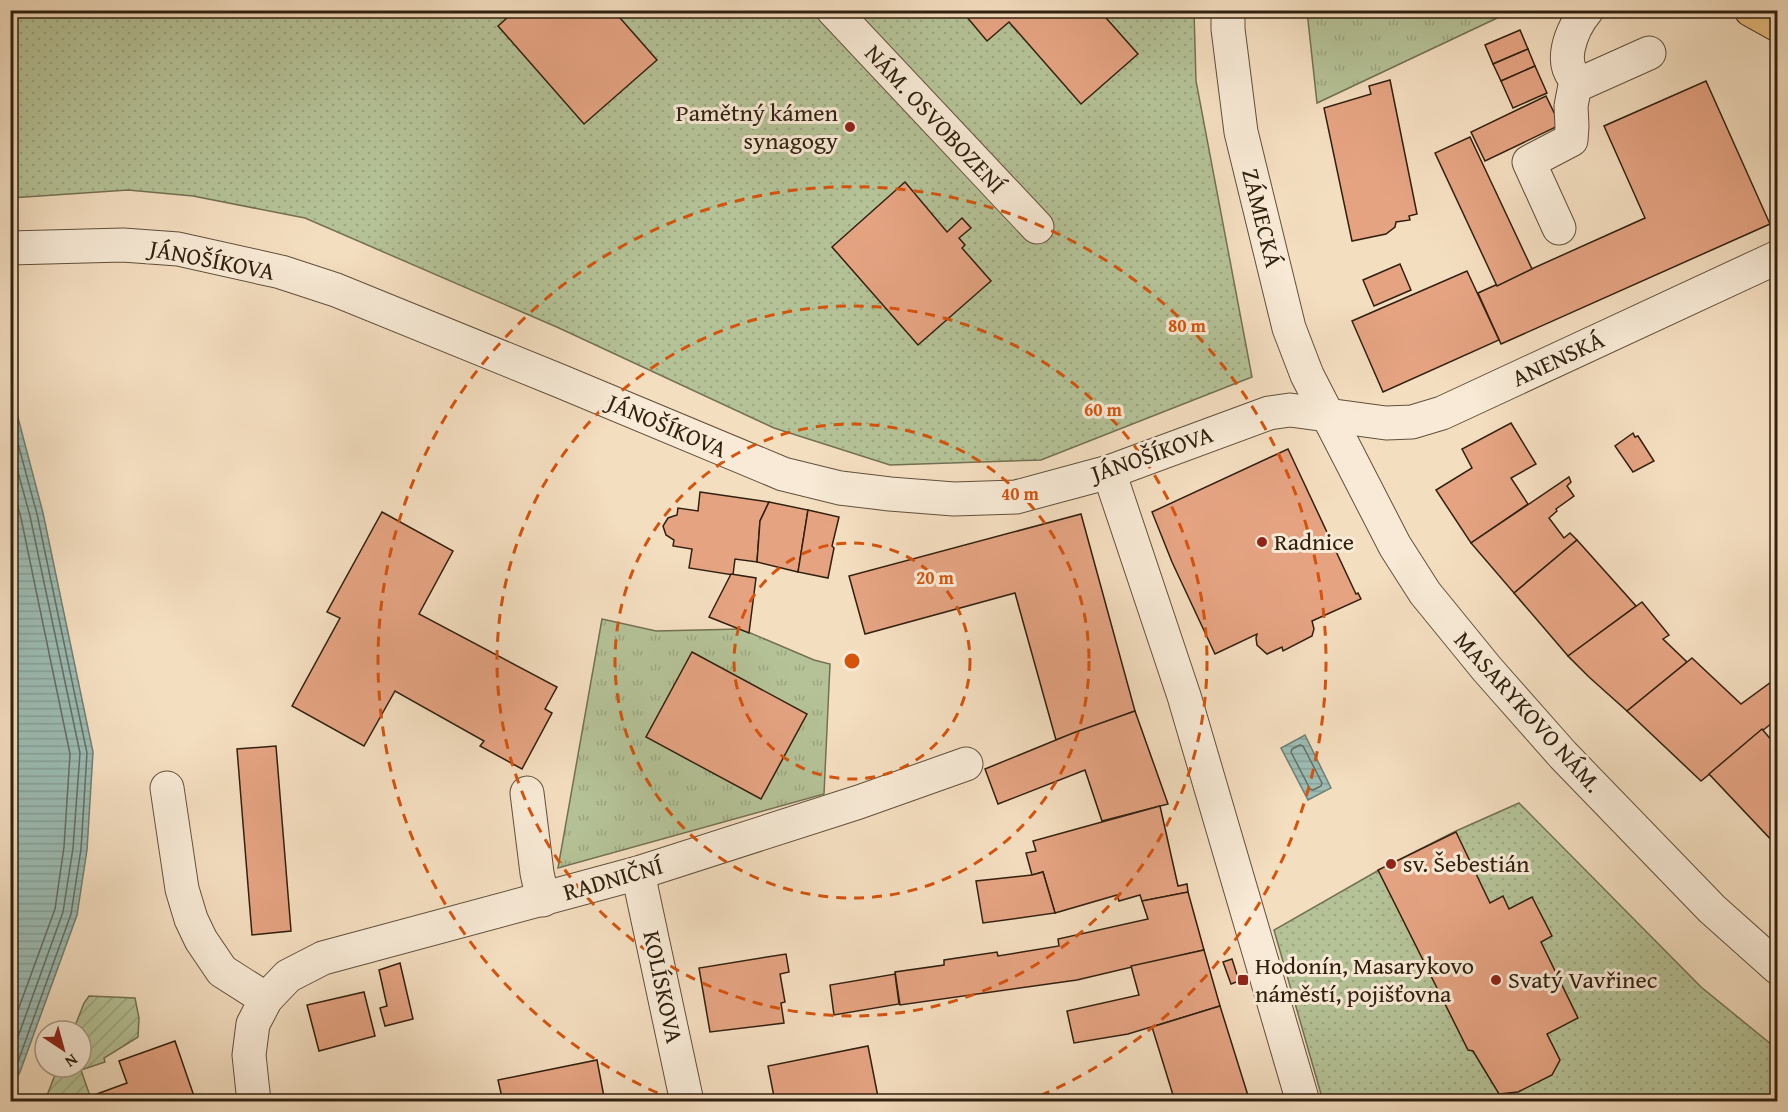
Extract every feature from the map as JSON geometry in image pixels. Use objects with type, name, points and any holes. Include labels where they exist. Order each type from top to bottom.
[{"type":"main road","points":[[1751,10],[1778,26]]},
{"type":"street","name":"NÁM. OSVOBOZENÍ","points":[[833,10],[1037,227]]},
{"type":"street","name":"ZÁMECKÁ","points":[[1228,10],[1228,28],[1241,132],[1289,328],[1307,375],[1330,416]]},
{"type":"street","points":[[1587,10],[1568,44],[1568,67],[1576,80],[1582,83],[1649,53]]},
{"type":"street","points":[[1559,228],[1529,162],[1570,140],[1571,106],[1576,80]]},
{"type":"street","name":"JÁNOŠÍKOVA","points":[[10,248],[123,245],[178,249],[281,272],[336,290],[783,474],[840,488],[954,499],[1016,497],[1108,472],[1269,413],[1290,410],[1330,416]]},
{"type":"street","name":"ANENSKÁ","points":[[1330,416],[1386,423],[1412,422],[1442,412],[1778,256]]},
{"type":"street","name":"MASARYKOVO NÁM.","points":[[1330,416],[1395,546],[1425,593],[1486,669],[1572,764],[1712,909],[1778,968]]},
{"type":"street","points":[[1108,472],[1184,696],[1302,1101]]},
{"type":"street","name":"RADNIČNÍ","points":[[254,1101],[249,1055],[254,1024],[266,999],[288,976],[323,958],[862,812],[966,764]]},
{"type":"street","points":[[167,788],[182,889],[191,919],[201,940],[222,971],[266,999]]},
{"type":"street","points":[[527,793],[537,873],[543,900]]},
{"type":"street","name":"KOLÍSKOVA","points":[[638,873],[687,1101]]},
{"type":"green space","points":[[1307,10],[1512,11],[1317,103]]},
{"type":"green space","points":[[16,11],[1194,11],[1196,81],[1252,377],[1041,460],[890,465],[774,428],[559,328],[305,218],[193,196],[128,190],[11,198],[10,19]]},
{"type":"green space","points":[[602,619],[656,631],[741,629],[814,660],[830,664],[824,794],[558,868]]},
{"type":"green space","points":[[1519,803],[1701,987],[1777,1049],[1777,1063],[1770,1101],[1323,1101],[1274,930],[1379,870],[1456,831]]},
{"type":"green space","points":[[89,996],[135,998],[139,1018],[138,1037],[104,1058],[105,1062],[93,1066],[93,1019],[78,1019]]},
{"type":"green space","points":[[53,1079],[84,1079],[90,1096],[83,1099],[84,1101],[46,1098]]},
{"type":"water","points":[[11,391],[43,513],[93,752],[87,850],[77,915],[39,1019],[33,1019],[33,1036],[11,1089]]},
{"type":"water","points":[[1305,735],[1331,788],[1308,800],[1281,748]]},
{"type":"building","points":[[516,10],[613,10],[657,60],[584,124],[498,26]]},
{"type":"building","points":[[961,10],[1099,10],[1138,54],[1081,104],[1009,22],[987,41]]},
{"type":"building","points":[[1520,30],[1528,49],[1493,64],[1485,45]]},
{"type":"building","points":[[1528,49],[1535,66],[1501,81],[1493,64]]},
{"type":"building","points":[[1535,66],[1547,93],[1513,108],[1501,81]]},
{"type":"building","points":[[1390,80],[1417,214],[1409,216],[1410,220],[1396,222],[1395,227],[1386,234],[1352,241],[1324,108],[1371,94],[1369,86]]},
{"type":"building","points":[[1706,81],[1770,224],[1501,344],[1478,293],[1645,218],[1604,126]]},
{"type":"building","points":[[1546,96],[1560,125],[1485,161],[1471,132]]},
{"type":"building","points":[[1470,137],[1532,269],[1497,286],[1435,153]]},
{"type":"building","points":[[905,182],[947,232],[962,218],[971,228],[959,238],[965,245],[962,248],[991,281],[918,345],[832,247]]},
{"type":"building","points":[[1400,264],[1411,290],[1374,306],[1363,280]]},
{"type":"building","points":[[1467,271],[1499,340],[1383,392],[1352,321]]},
{"type":"building","points":[[1511,423],[1536,464],[1511,478],[1528,504],[1471,543],[1436,490],[1472,468],[1462,449]]},
{"type":"building","points":[[1633,433],[1635,437],[1638,436],[1654,461],[1633,472],[1615,446]]},
{"type":"building","points":[[1288,449],[1356,594],[1358,593],[1361,599],[1312,621],[1314,629],[1312,636],[1283,651],[1282,647],[1267,654],[1257,645],[1257,634],[1215,654],[1172,562],[1152,512]]},
{"type":"building","points":[[1569,477],[1571,482],[1567,486],[1574,496],[1556,509],[1557,511],[1549,518],[1564,538],[1570,533],[1577,540],[1514,593],[1471,543]]},
{"type":"building","points":[[700,492],[769,502],[760,521],[757,562],[735,559],[733,575],[689,568],[692,549],[673,546],[674,540],[666,535],[663,526],[668,518],[677,515],[678,508],[698,511]]},
{"type":"building","points":[[769,502],[808,510],[798,572],[757,562],[760,521]]},
{"type":"building","points":[[808,510],[839,517],[828,578],[798,572]]},
{"type":"building","points":[[382,512],[453,551],[419,614],[557,687],[545,709],[552,713],[522,769],[480,746],[484,741],[395,691],[364,746],[292,706],[340,618],[327,612]]},
{"type":"building","points":[[1081,514],[1135,711],[1056,740],[1015,593],[865,634],[849,576]]},
{"type":"building","points":[[1577,540],[1636,606],[1568,656],[1514,593]]},
{"type":"building","points":[[731,574],[756,578],[749,633],[709,617]]},
{"type":"building","points":[[1642,602],[1669,635],[1663,639],[1687,662],[1627,711],[1568,656]]},
{"type":"building","points":[[692,652],[807,714],[761,799],[646,737]]},
{"type":"building","points":[[1692,658],[1741,704],[1778,677],[1778,718],[1701,781],[1627,711]]},
{"type":"building","points":[[1135,711],[1168,804],[1102,821],[1085,770],[998,804],[985,769],[1073,733]]},
{"type":"building","points":[[1762,729],[1778,748],[1778,847],[1709,774]]},
{"type":"building","points":[[276,746],[291,931],[252,935],[237,749]]},
{"type":"building","points":[[1160,806],[1178,886],[1187,884],[1188,892],[1142,901],[1140,895],[1119,901],[1117,895],[1055,913],[1043,872],[1032,875],[1026,853],[1036,851],[1033,841]]},
{"type":"building","name":"Svatý Vavřinec","points":[[1456,832],[1490,903],[1503,896],[1509,909],[1532,897],[1552,936],[1541,942],[1578,1018],[1547,1034],[1560,1060],[1552,1075],[1518,1092],[1499,1094],[1473,1051],[1468,1050],[1378,870]]},
{"type":"building","points":[[1043,872],[1055,913],[983,923],[976,881]]},
{"type":"building","points":[[1188,892],[1204,950],[1077,980],[900,1005],[895,972],[944,965],[944,960],[997,952],[998,956],[1059,946],[1058,939],[1148,919],[1142,901]]},
{"type":"building","points":[[1204,950],[1220,1006],[1128,1034],[1074,1043],[1067,1011],[1139,995],[1131,966]]},
{"type":"building","points":[[786,954],[789,972],[780,974],[785,1002],[781,1003],[784,1023],[710,1032],[699,968]]},
{"type":"building","points":[[1232,959],[1239,981],[1231,984],[1223,962]]},
{"type":"building","points":[[400,963],[413,1019],[385,1026],[380,1008],[387,1006],[379,970]]},
{"type":"building","points":[[895,974],[899,1004],[834,1015],[830,985]]},
{"type":"building","points":[[364,992],[375,1036],[319,1051],[307,1005]]},
{"type":"building","points":[[1220,1006],[1250,1102],[1152,1102],[1173,1095],[1152,1027]]},
{"type":"building","points":[[175,1041],[196,1102],[84,1102],[83,1099],[127,1083],[119,1061]]},
{"type":"building","points":[[868,1046],[879,1102],[775,1102],[768,1066]]},
{"type":"building","points":[[597,1060],[605,1102],[503,1102],[498,1080]]},
{"type":"place","name":"Pamětný kámen synagogy","points":[[850,127]]},
{"type":"place","name":"Radnice","points":[[1262,542]]},
{"type":"place","name":"sv. Šebestián","points":[[1391,864]]},
{"type":"place","name":"Hodonín, Masarykovo náměstí, pojišťovna","points":[[1243,980]]},
{"type":"place","name":"Svatý Vavřinec","points":[[1496,980]]}]
